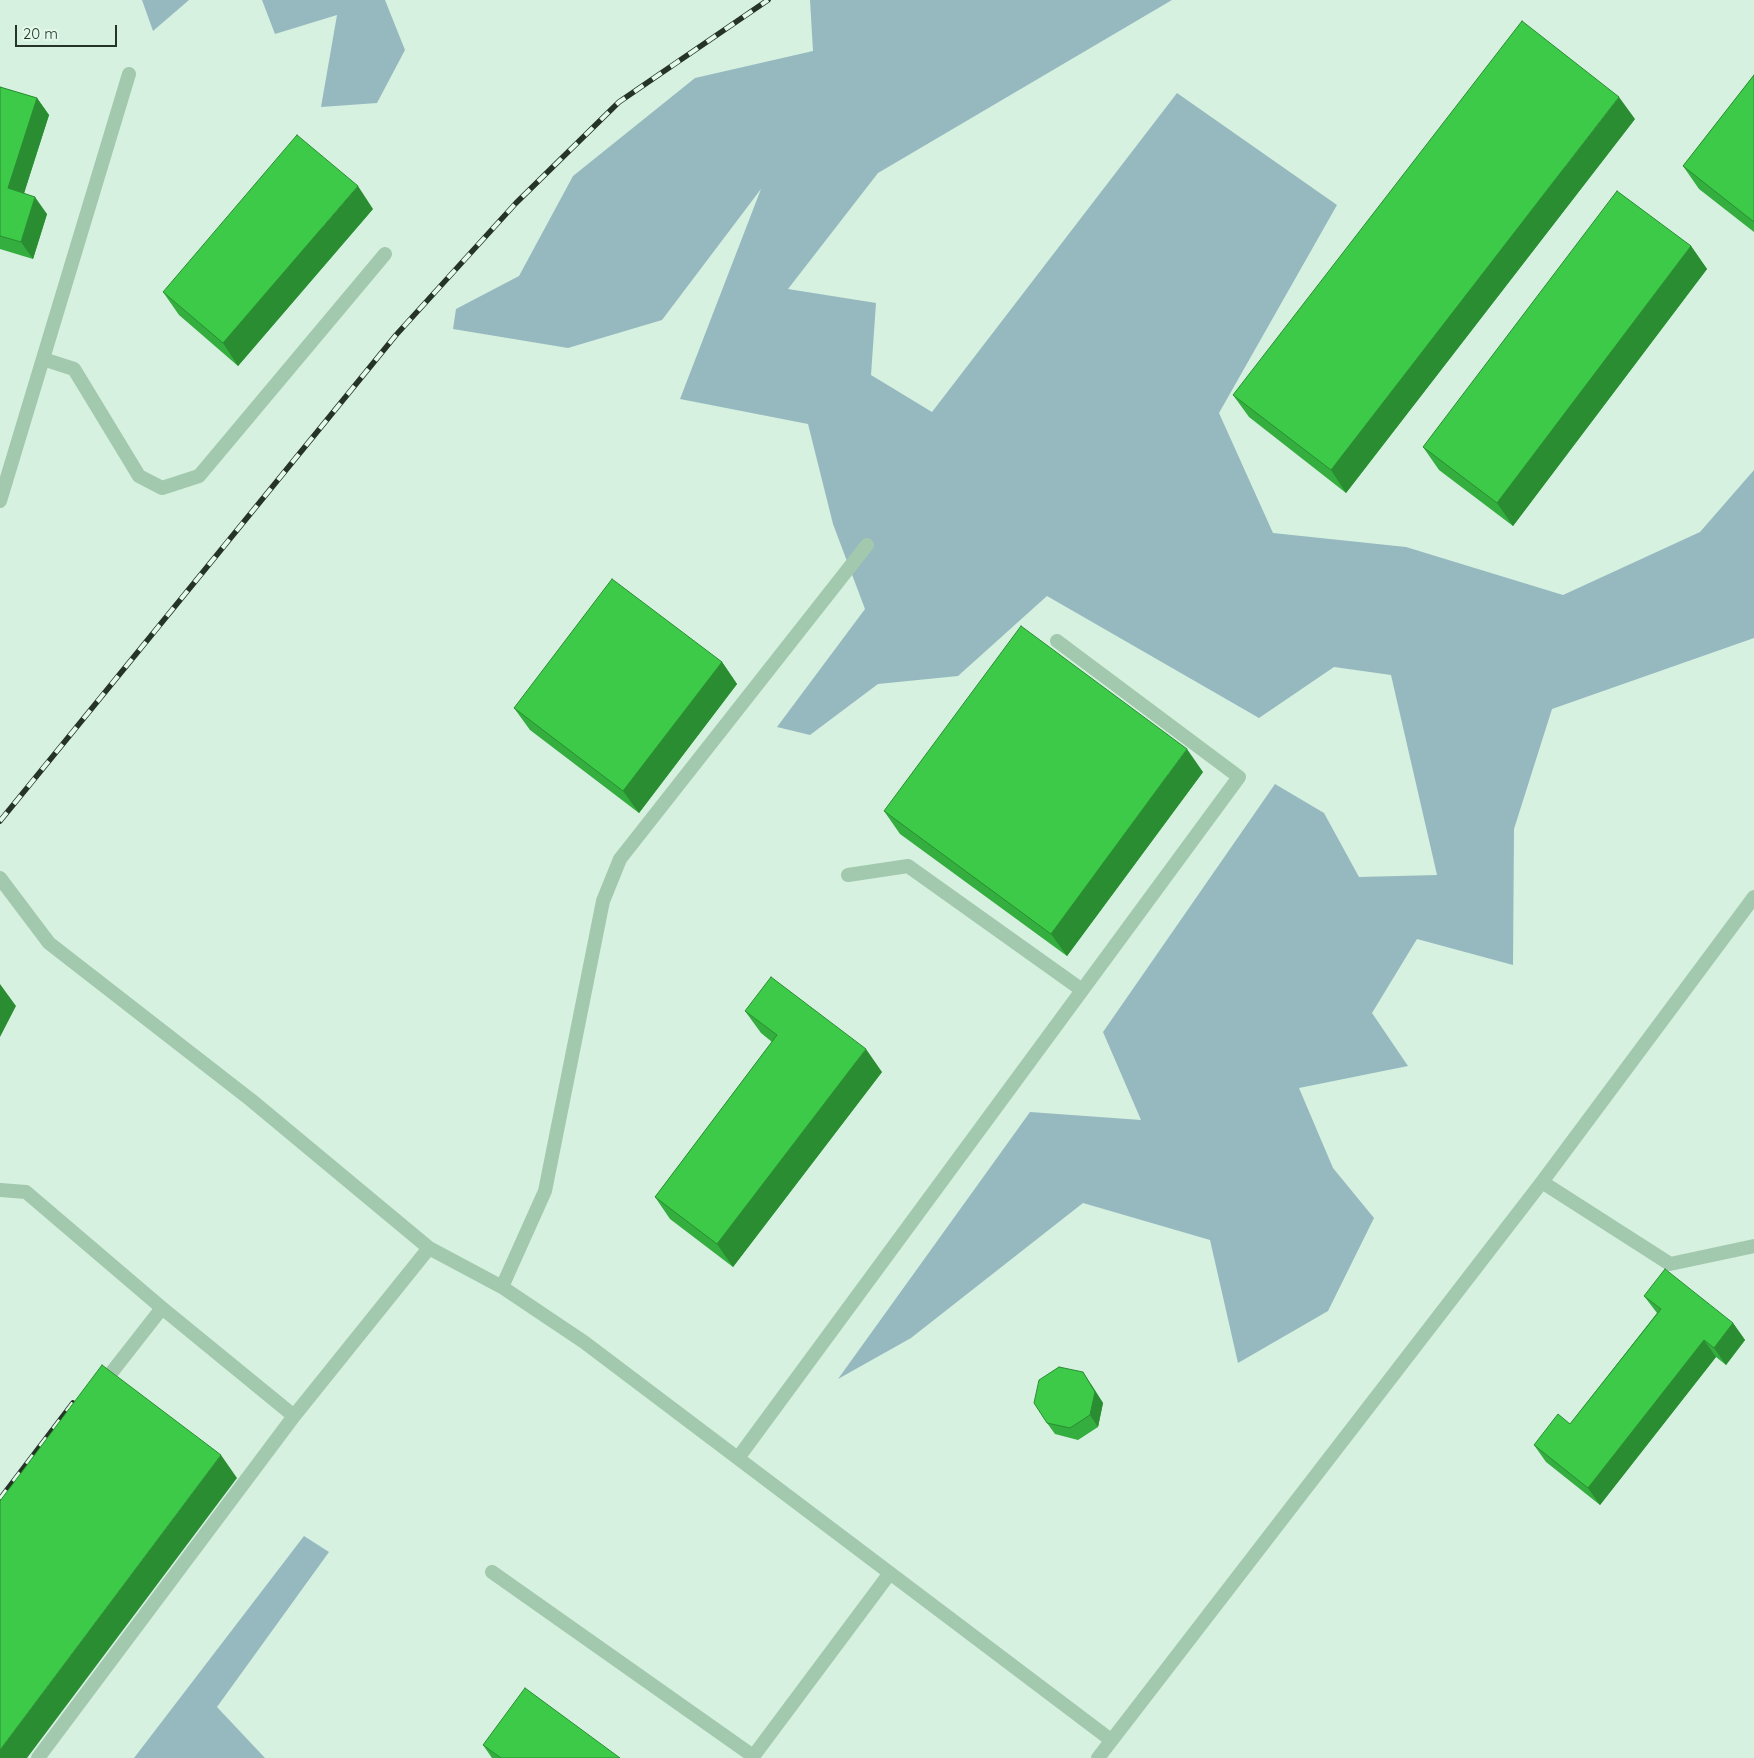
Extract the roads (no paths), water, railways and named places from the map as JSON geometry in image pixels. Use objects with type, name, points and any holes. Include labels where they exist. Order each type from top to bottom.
[{"type":"lane","points":[[0,501],[129,74]]},
{"type":"lane","points":[[43,359],[74,369],[139,476],[162,488],[199,476],[385,254]]},
{"type":"lane","points":[[502,1287],[545,1191],[603,901],[620,858],[867,545]]},
{"type":"lane","points":[[738,1458],[1239,777],[1058,641]]},
{"type":"lane","points":[[848,875],[908,866],[1082,990]]},
{"type":"lane","points":[[0,878],[49,943],[251,1100],[429,1248],[502,1287],[584,1342],[1111,1740]]},
{"type":"lane","points":[[1098,1758],[1542,1182],[1754,898]]},
{"type":"lane","points":[[1542,1182],[1670,1264],[1754,1246]]},
{"type":"lane","points":[[0,1190],[26,1192],[162,1308],[294,1416]]},
{"type":"lane","points":[[38,1758],[294,1416],[429,1248]]},
{"type":"lane","points":[[95,1394],[162,1308]]},
{"type":"lane","points":[[492,1572],[752,1757],[890,1573]]},
{"type":"railway","points":[[0,821],[396,335],[516,203],[619,102],[768,0]]},
{"type":"railway","points":[[0,1499],[73,1403]]}]
